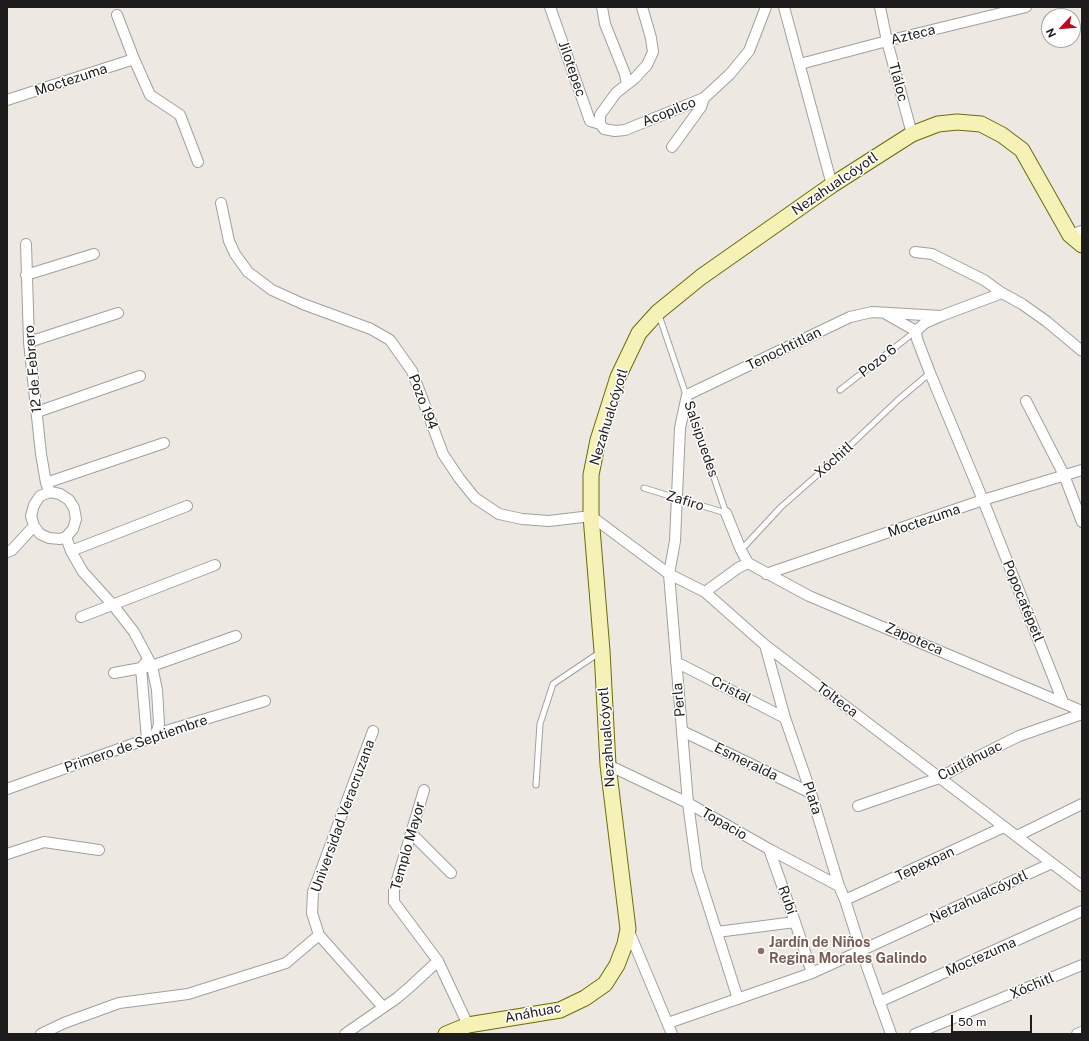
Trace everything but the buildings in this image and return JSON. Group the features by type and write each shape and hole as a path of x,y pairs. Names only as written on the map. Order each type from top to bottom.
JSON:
{"main road":[{"name":"Nezahualcóyotl","path":"628,929 608,765 602,651 591,516 591,475 598,440 618,378 639,333 658,312 701,277 832,185 912,134 938,124 957,122 981,124 1002,135 1022,150 1076,233 1082,245"},
{"name":"Anáhuac","path":"446,1034 468,1025 560,1010 585,998 605,984 617,966 625,944 628,929"}],"street":[{"name":"Jilotepec","path":"550,7 590,122 600,124"},
{"path":"602,7 605,24 625,74 627,84"},
{"path":"600,124 600,115 607,104 616,93 647,66 653,52 651,38 642,7"},
{"name":"Acopilco","path":"600,124 604,129 615,131 625,130 704,98 730,74 749,51 766,7"},
{"path":"784,7 832,185"},
{"name":"Tláloc","path":"880,7 887,41 912,134"},
{"name":"Azteca","path":"800,64 1026,7"},
{"path":"117,15 150,95 180,115 198,162"},
{"name":"Moctezuma","path":"7,100 134,59"},
{"path":"672,147 701,107 704,98"},
{"name":"Pozo 194","path":"221,203 229,241 235,254 248,272 272,290 303,304 371,328 390,340 412,371 443,454 474,498 499,514 522,519 550,521 591,516"},
{"name":"12 de Febrero","path":"26,244 29,342 41,454 48,487"},
{"path":"915,252 932,254 984,280 1002,294 1022,304 1046,321 1082,351"},
{"path":"26,275 94,254"},
{"path":"916,331 925,323 941,316 1002,294"},
{"name":"Tenochtitlan","path":"687,395 850,317 872,312 941,316"},
{"path":"29,342 118,313"},
{"path":"884,313 916,331"},
{"path":"916,331 917,339 930,373 983,500"},
{"path":"37,412 140,376"},
{"name":"Perla","path":"687,395 680,428 675,540 669,574 676,662 688,803 697,870 738,999"},
{"path":"1026,401 1064,475 1082,522"},
{"path":"48,487 69,500 74,508 76,519 73,529 66,537 60,539 50,538 40,534 34,526 31,516 34,505 48,487 164,443"},
{"name":"Moctezuma","path":"766,574 983,500 1082,470"},
{"name":"Popocatépetl","path":"983,500 1063,702"},
{"path":"71,551 187,506"},
{"name":"Salsipuedes","path":"726,513 748,563"},
{"name":"Tolteca","path":"591,516 669,574 705,592 765,645 1082,886"},
{"path":"7,552 12,550 34,526"},
{"path":"66,537 71,551 83,572 113,605 134,632 150,662 157,697 159,724 152,737"},
{"path":"705,592 738,568 748,563"},
{"name":"Zapoteca","path":"748,563 766,574 810,596 1082,711"},
{"path":"81,617 215,566"},
{"path":"114,673 141,668 150,662 236,636"},
{"name":"Plata","path":"765,645 785,718 839,886 891,1034"},
{"name":"Cristal","path":"676,662 785,718"},
{"path":"141,668 152,737"},
{"name":"Primero de Septiembre","path":"7,790 152,737 265,701"},
{"name":"Cuitláhuac","path":"858,806 939,778 1019,736 1082,714"},
{"name":"Universidad Veracruzana","path":"319,935 312,912 313,892 373,731"},
{"name":"Esmeralda","path":"682,731 810,793"},
{"name":"Topacio","path":"608,765 688,803 769,849 839,886"},
{"name":"Templo Mayor","path":"424,790 394,890 394,902 438,961 468,1025"},
{"path":"1017,836 1082,804"},
{"name":"Tepexpan","path":"845,900 1004,827"},
{"path":"411,834 451,873"},
{"path":"7,854 44,842 99,850"},
{"name":"Rubí","path":"769,849 812,973"},
{"name":"Netzahualcóyotl","path":"668,1023 812,973 1052,863"},
{"name":"Moctezuma","path":"879,1002 1082,911"},
{"path":"717,932 795,922"},
{"path":"628,929 672,1034"},
{"path":"41,1034 64,1023 119,1003 188,994 286,963 319,935 383,1007"},
{"path":"345,1034 397,998 438,961"},
{"name":"Xóchitl","path":"915,1034 1082,965"},
{"path":"1077,1034 1082,1032"}],"lane":[{"name":"Salsipuedes","path":"658,312 726,513"},
{"name":"Pozo 6","path":"840,390 916,331"},
{"name":"Xóchitl","path":"741,550 781,507 841,454 898,400 930,373"},
{"name":"Zafiro","path":"644,488 726,513"},
{"path":"536,785 540,724 553,684 602,651"}],"place":[{"name":"Jardín de Niños Regina Morales Galindo","path":"761,951"}]}
